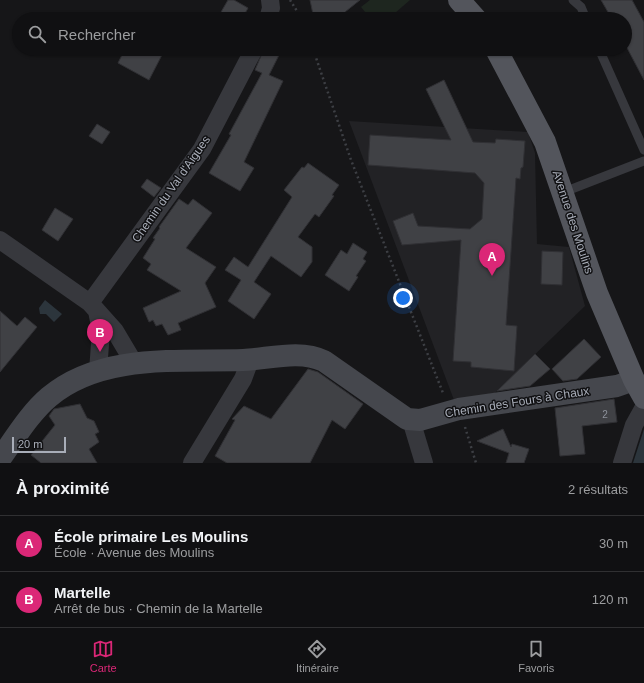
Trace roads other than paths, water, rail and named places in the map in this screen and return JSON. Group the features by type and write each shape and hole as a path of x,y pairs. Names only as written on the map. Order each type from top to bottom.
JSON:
{"main road":[{"path":"459,0 470,12"},
{"name":"Avenue des Moulins","path":"500,56 539,128 564,192 597,293 639,389"}],"street":[{"path":"270,0 270,12"},
{"name":"Chemin du Val d'Aigues","path":"93,306 202,149 250,56"},
{"path":"0,240 93,306 115,331 134,363"},
{"path":"93,306 101,331 98,371"},
{"path":"0,459 48,397 78,378 98,371 134,363 250,360 297,356 316,357 411,420 424,463"},
{"path":"192,463 243,379 250,360"},
{"name":"Chemin des Fours à Chaux","path":"411,420 425,419 458,409 617,386 639,389"},
{"path":"622,463 634,425 644,407"}],"lane":[{"path":"573,0 581,7 583,12"},
{"path":"603,56 644,150"},
{"path":"564,192 644,161"}],"place":[{"name":"École primaire Les Moulins","path":"492,276"},
{"name":"Martelle","path":"100,352"}]}
